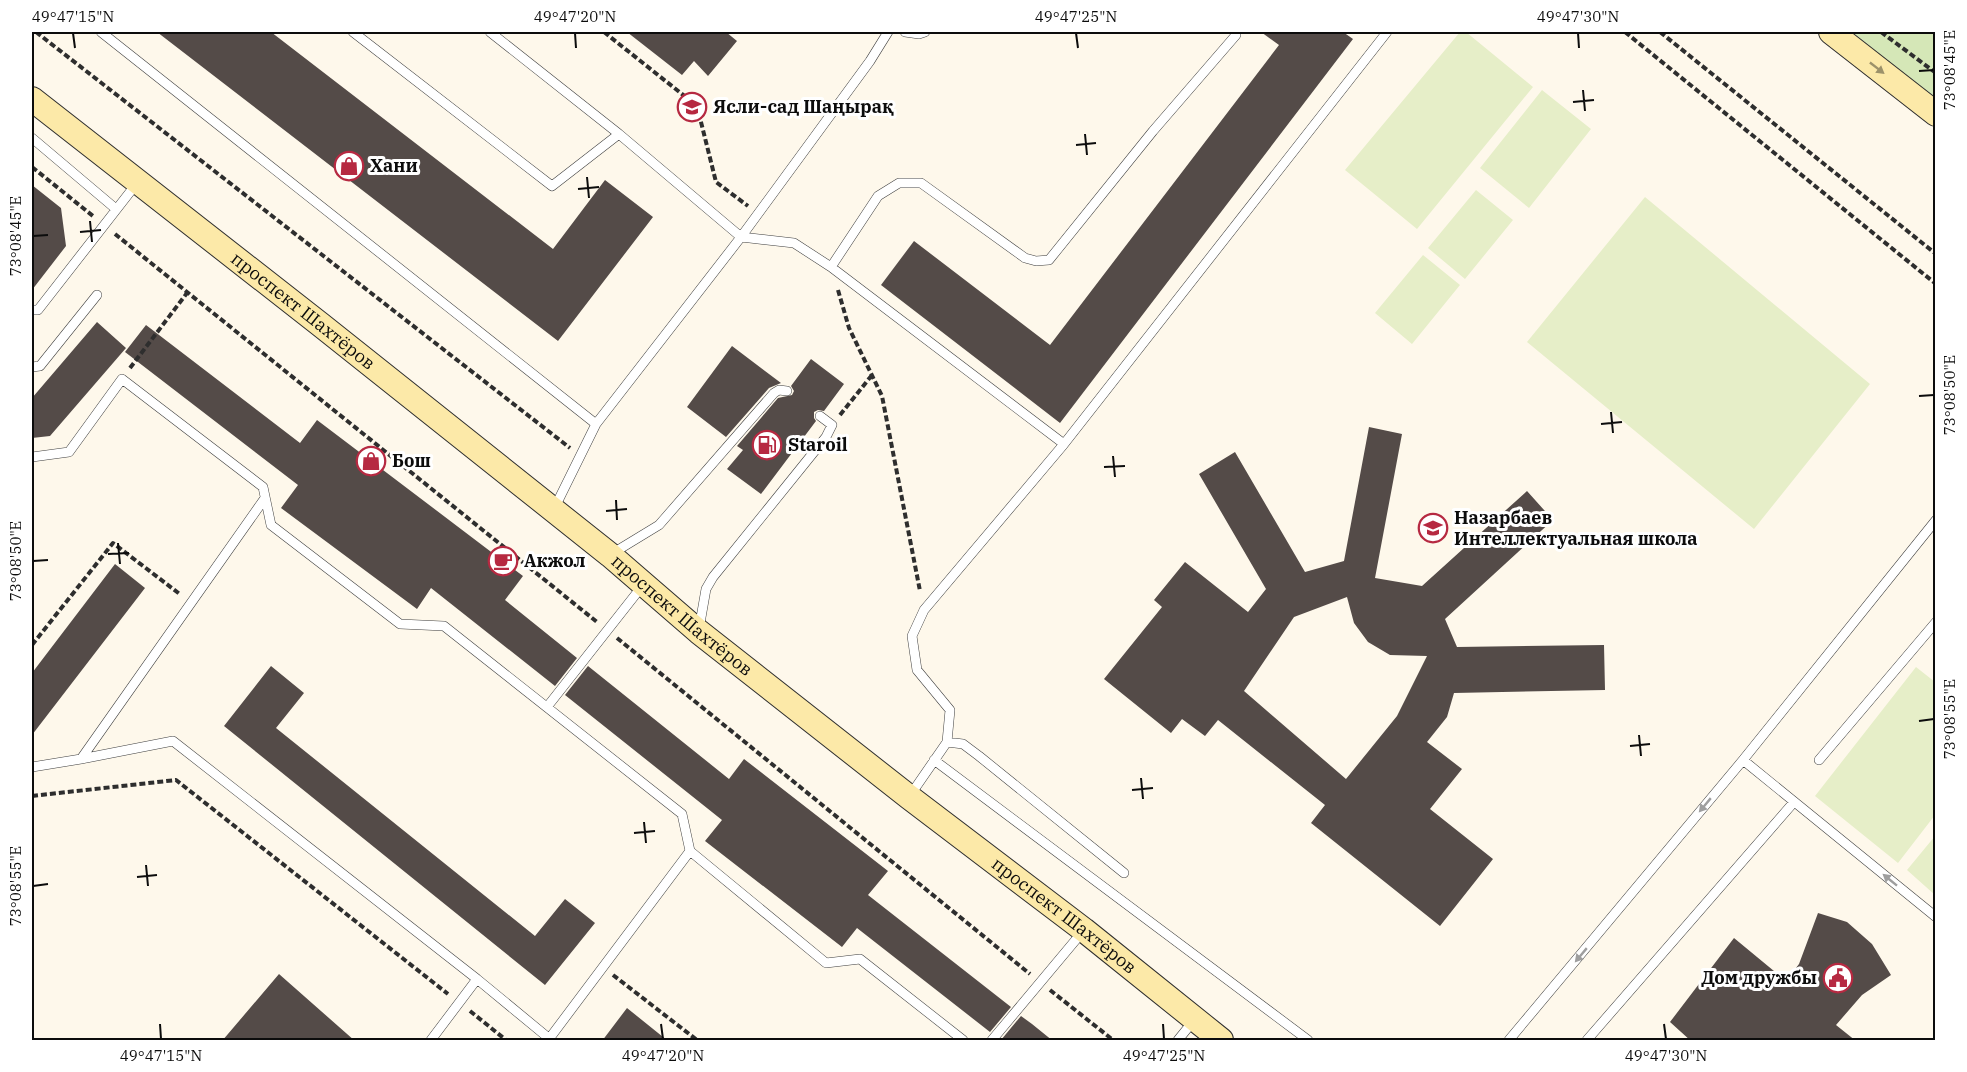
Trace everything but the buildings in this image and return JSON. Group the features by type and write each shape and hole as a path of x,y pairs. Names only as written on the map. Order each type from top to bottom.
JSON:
{"street":[{"path":"1831,32 1935,114"},
{"name":"проспект Шахтёров","path":"32,99 610,555 699,632 909,797 1084,930 1221,1041"}],"lane":[{"path":"100,32 596,424"},
{"path":"353,32 552,186 619,134"},
{"path":"490,32 619,134 741,237 794,243 831,267 1064,444"},
{"path":"553,511 596,424 741,237 870,61 888,32"},
{"path":"905,32 919,34 925,32"},
{"path":"909,797 947,742 950,710 917,670 912,636 924,610 1064,444 1387,32"},
{"path":"831,267 878,196 899,183 921,183 1024,258 1036,261 1049,260 1153,131 1236,35"},
{"path":"32,138 117,209"},
{"path":"32,310 38,310 137,183"},
{"path":"32,367 40,366 97,296"},
{"path":"32,457 69,452 122,379 262,487 271,525 400,624 444,626 682,814 690,851 826,963 860,959 963,1041"},
{"path":"610,555 659,525 774,393 779,390 787,392"},
{"path":"699,632 706,589 713,577 826,437 831,425 820,416"},
{"path":"81,759 265,498"},
{"path":"1511,1040 1743,760 1935,520"},
{"path":"547,707 643,585"},
{"path":"1819,760 1935,622"},
{"path":"32,767 173,741 477,979 550,1040 690,851"},
{"path":"947,742 963,744 1124,873"},
{"path":"934,760 1308,1041"},
{"path":"1743,760 1935,917"},
{"path":"1587,1041 1794,802"},
{"path":"992,1041 1084,930"},
{"path":"431,1041 477,979"},
{"path":"1178,1041 1195,1019"}],"path":[{"path":"36,32 580,456"},
{"path":"604,32 697,106 716,182 758,213"},
{"path":"1624,32 1935,284"},
{"path":"1660,32 1935,254"},
{"path":"1881,32 1935,73"},
{"path":"32,167 104,225"},
{"path":"831,267 849,328 882,396 924,610"},
{"path":"122,379 187,293"},
{"path":"831,425 872,375"},
{"path":"32,645 113,543 191,602"},
{"path":"32,796 176,780 506,1041"},
{"path":"603,967 698,1041"}],"green space":[{"path":"1460,32 1466,32 1533,87 1417,229 1345,170"},
{"path":"1852,32 1935,32 1935,99"},
{"path":"1542,90 1591,129 1529,208 1480,168"},
{"path":"1476,190 1513,220 1465,279 1428,248"},
{"path":"1645,197 1870,384 1754,529 1527,342"},
{"path":"1423,255 1460,285 1412,344 1375,313"},
{"path":"1916,667 1935,682 1935,815 1898,863 1815,796"},
{"path":"1935,836 1935,895 1907,870"}],"place":[{"name":"Ясли-сад Шаңырақ","path":"692,107"},
{"name":"Хани","path":"349,166"},
{"name":"Staroil","path":"767,445"},
{"name":"Бош","path":"371,461"},
{"name":"Назарбаев Интеллектуальная школа","path":"1433,528"},
{"name":"Акжол","path":"503,561"},
{"name":"Дом дружбы","path":"1838,978"}]}
